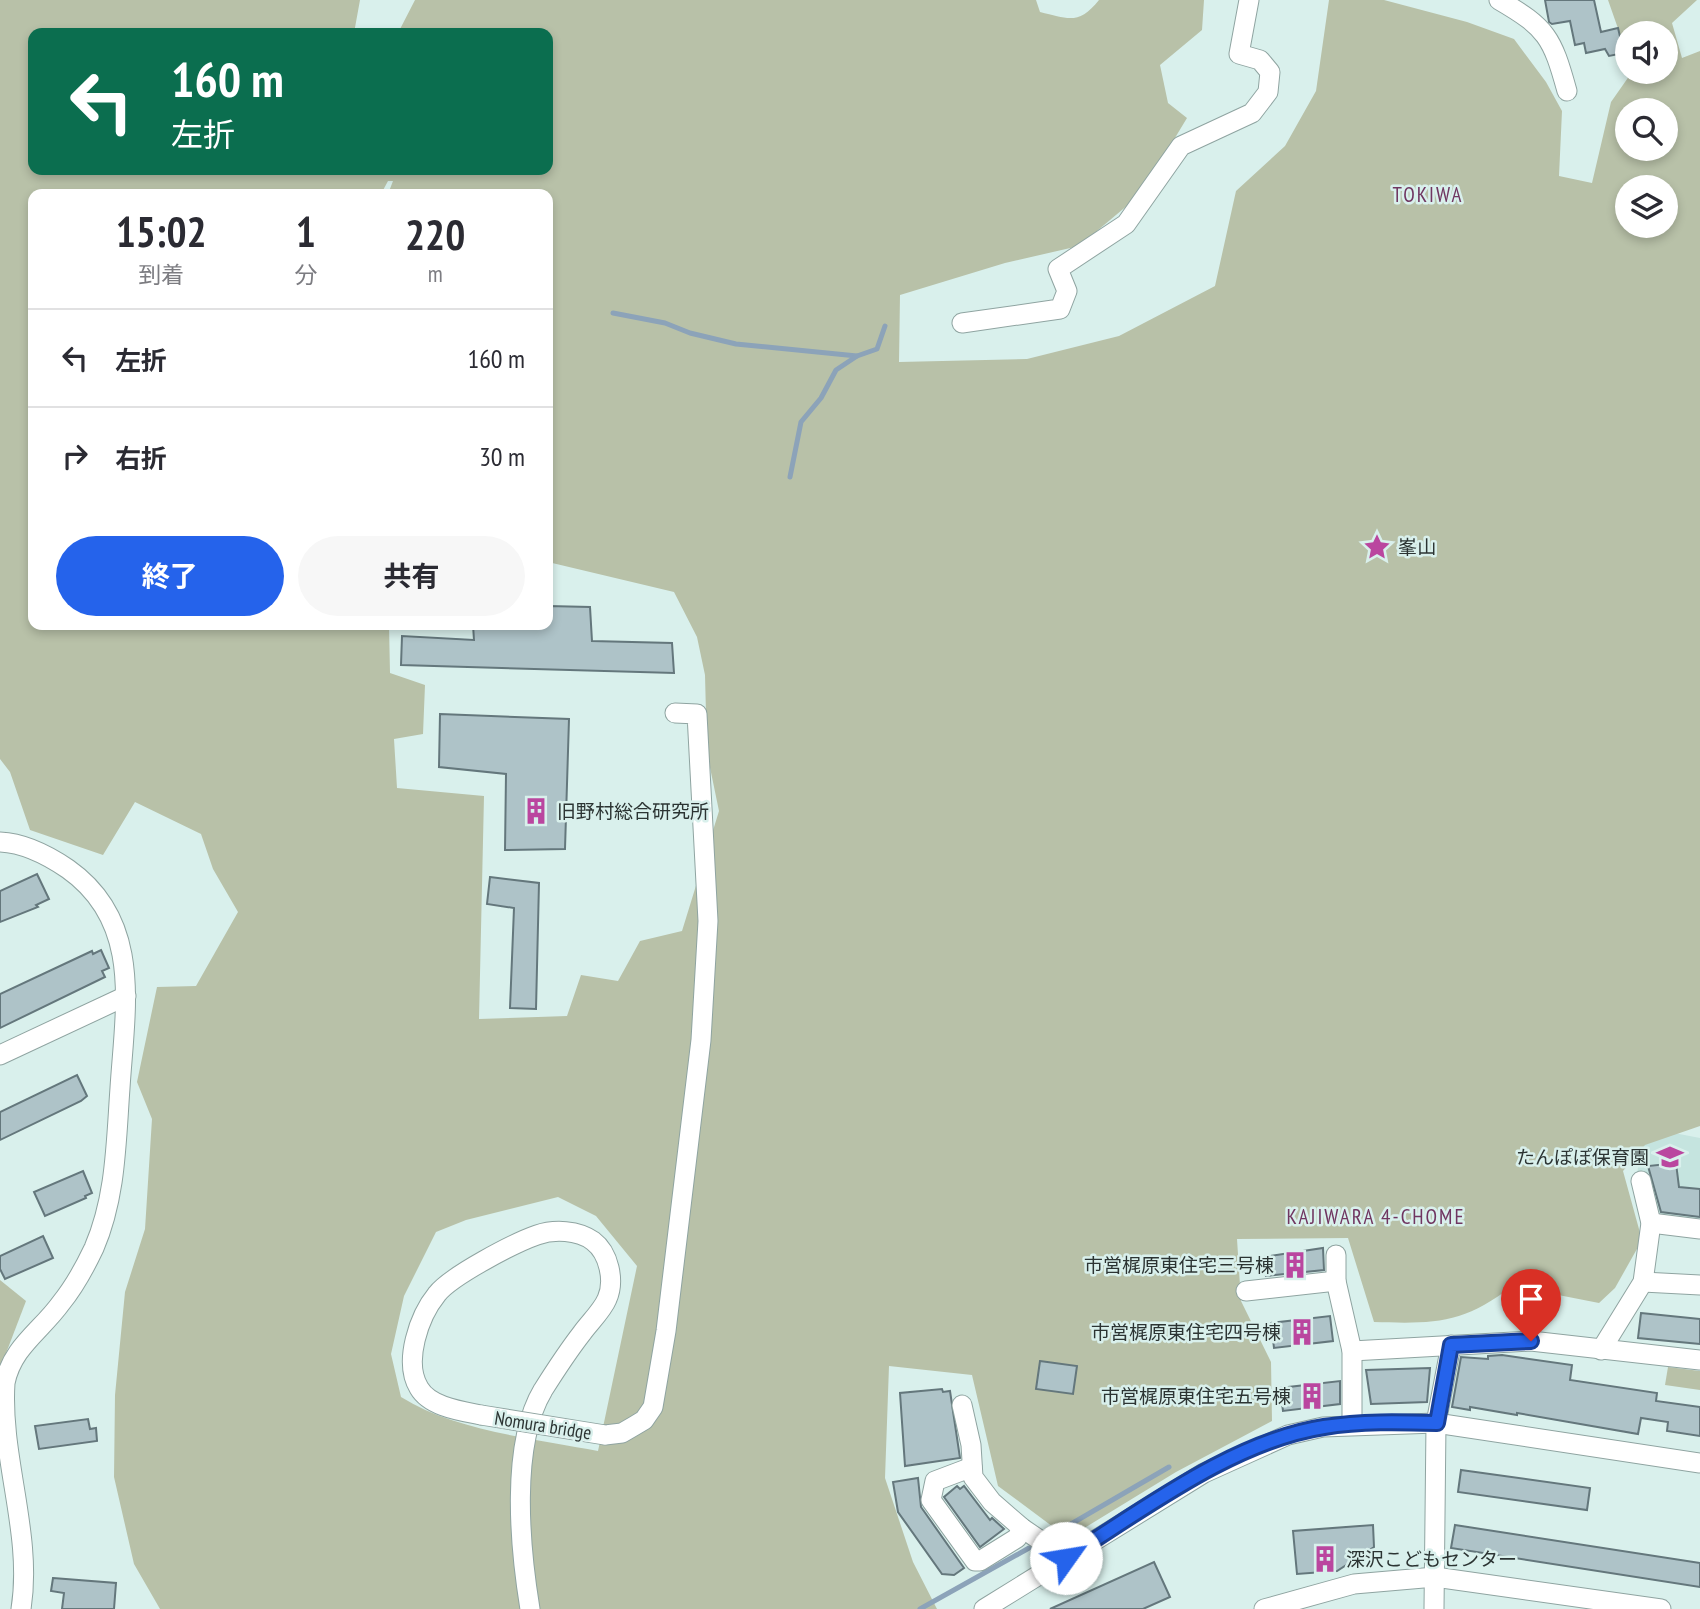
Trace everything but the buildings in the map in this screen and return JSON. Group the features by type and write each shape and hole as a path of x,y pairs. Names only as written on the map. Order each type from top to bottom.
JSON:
{"street":[{"path":"962,323 1060,309 1067,291 1058,270 1126,224 1181,146 1252,113 1268,92 1270,72 1260,60 1239,54 1249,0"},
{"path":"1499,0 1535,21 1544,31 1558,58 1567,91"},
{"name":"Nomura bridge","path":"530,1609 524,1570 525,1448 532,1412 542,1392 607,1299 612,1276 594,1242 576,1232 538,1235 457,1276 436,1294 419,1329 411,1363 419,1390 443,1406 481,1415 605,1435 622,1433 634,1426 644,1420 653,1407 666,1331 701,1040 708,921 697,714 675,713"},
{"path":"0,842 50,857 93,889 110,918 122,948 126,996 115,1169 108,1212 92,1251 61,1304 16,1352 4,1387 1,1419 21,1550 24,1590 21,1609"},
{"path":"0,1055 126,996"},
{"path":"1601,1350 1643,1282 1651,1223 1641,1181"},
{"path":"1651,1223 1700,1229"},
{"path":"1336,1255 1336,1281 1352,1352 1352,1424"},
{"path":"1246,1291 1336,1281"},
{"path":"1643,1282 1700,1285"},
{"path":"1352,1352 1531,1341 1700,1360"},
{"path":"1434,1609 1437,1423 1451,1345"},
{"path":"962,1405 972,1477 992,1502 1022,1528 1066,1558"},
{"path":"984,1609 1204,1473 1288,1435 1352,1424 1437,1423 1700,1463"},
{"path":"972,1467 935,1481 931,1500 975,1560 979,1561 1017,1538 1022,1528"},
{"path":"1264,1609 1354,1584 1435,1577 1661,1609"}],"shaded area":[{"name":"たんぽぽ保育園","path":"1643,1127 1700,1138 1700,1223 1643,1218 1637,1175"}],"green space":[{"path":"0,0 360,0 355,28 28,28 28,175 553,175 553,28 401,28 415,0 1036,0 1040,12 1073,18 1085,13 1099,0 1204,0 1202,30 1160,65 1168,103 1187,118 1141,194 1079,246 1005,263 900,295 899,362 1027,359 1119,336 1215,286 1236,191 1285,146 1316,91 1329,0 1384,0 1467,22 1514,39 1546,82 1562,111 1559,176 1592,183 1611,102 1624,84 1678,84 1678,44 1682,58 1700,51 1700,1126 1645,1145 1623,1171 1642,1240 1615,1288 1599,1303 1512,1286 1495,1299 1463,1315 1431,1322 1374,1322 1348,1238 1237,1239 1241,1301 1271,1362 1272,1421 1176,1472 1068,1538 998,1486 972,1375 889,1366 885,1478 913,1562 937,1609 160,1609 134,1564 114,1477 115,1395 125,1292 145,1229 152,1119 137,1082 157,987 196,986 238,912 213,869 201,834 135,802 103,855 30,830 10,772 0,759","holes":["558,1197 596,1216 637,1266 598,1451 471,1426 422,1409 401,1397 391,1354 404,1296 436,1232 466,1220"]},
{"path":"1608,0 1697,0 1674,21 1615,21"},
{"path":"0,1280 26,1301 0,1369"},
{"path":"1668,1367 1700,1371 1700,1390 1665,1385"}],"waterway":[{"path":"613,313 665,323 690,333 736,344 857,356"},
{"path":"790,477 801,422 821,398 836,370 857,356 877,349 885,326"},
{"path":"1052,1535 1169,1467"},
{"path":"920,1609 1029,1548"}],"place":[{"name":"峯山","path":"1377,547"},
{"name":"旧野村総合研究所","path":"536,811"},
{"name":"たんぽぽ保育園","path":"1670,1157"},
{"name":"市営梶原東住宅三号棟","path":"1295,1265"},
{"name":"市営梶原東住宅四号棟","path":"1302,1332"},
{"name":"市営梶原東住宅五号棟","path":"1312,1396"},
{"name":"深沢こどもセンター","path":"1325,1559"}],"district":[{"name":"TOKIWA","path":"1428,194"},
{"name":"KAJIWARA 4-CHOME","path":"1376,1216"}],"route":[{"path":"1066,1558 1204,1473 1288,1435 1352,1424 1437,1423 1451,1345 1531,1341"}]}
